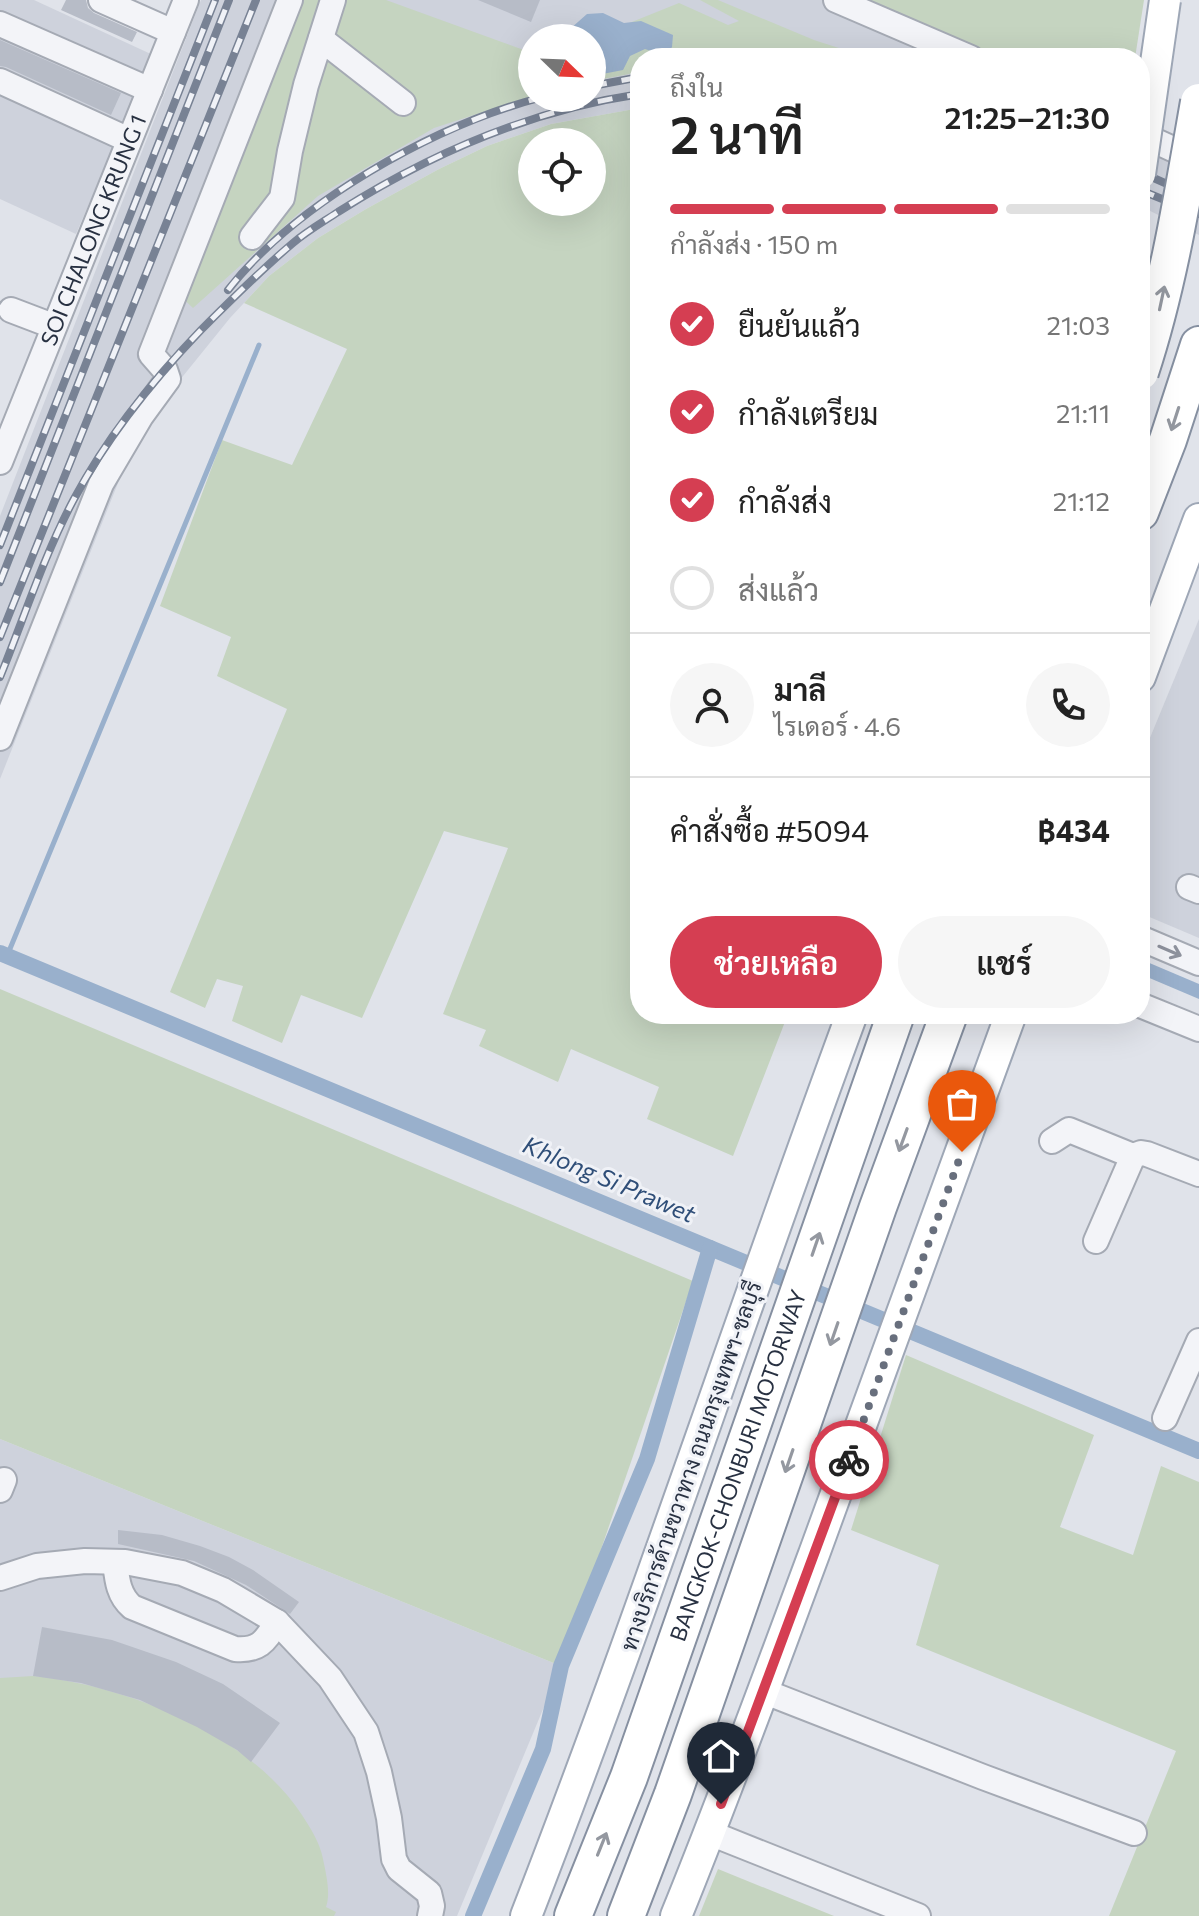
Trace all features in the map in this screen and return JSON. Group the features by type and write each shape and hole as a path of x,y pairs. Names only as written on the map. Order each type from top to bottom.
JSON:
{"highway":[{"path":"1150,341 1177,223 1199,102"},
{"path":"1150,486 1199,345"},
{"name":"BANGKOK-CHONBURI MOTORWAY","path":"573,1916 629,1777 893,1024"},
{"path":"626,1916 673,1794 878,1207 945,1024"}],"main road":[{"path":"1150,104 1165,0"},
{"path":"1150,650 1199,519"},
{"name":"ทางบริการด้านขวาทาง ถนนกรุงเทพฯ-ชลบุรี","path":"526,1916 620,1667 791,1177 848,1024"},
{"path":"676,1916 763,1691 1007,1024"}],"street":[{"path":"101,0 173,32"},
{"name":"SOI CHALONG KRUNG 1","path":"0,462 186,0"},
{"path":"0,738 101,484 141,416 168,379 165,370 151,354 290,0"},
{"path":"252,237 282,198 306,85 333,0"},
{"path":"836,0 948,48"},
{"path":"0,24 150,90"},
{"path":"321,39 403,103"},
{"path":"0,81 129,140"},
{"path":"1150,139 1199,161"},
{"path":"11,310 53,326"},
{"path":"1150,942 1199,963"},
{"path":"1150,1009 1199,1029"},
{"path":"1052,1141 1069,1130 1133,1156 1147,1154 1199,1174"},
{"path":"1096,1241 1133,1156"},
{"path":"1165,1418 1199,1341"},
{"path":"0,1578 37,1566 85,1561 125,1562 182,1573 223,1590 277,1622 330,1678 366,1732 379,1772 394,1859 399,1869 429,1893 432,1906 430,1916"},
{"path":"115,1562 119,1589 127,1604 235,1649 249,1650 259,1645 277,1622"},
{"path":"763,1691 1134,1833"},
{"path":"710,1833 918,1916"}],"shaded area":[{"path":"0,0 34,0 153,55 76,234 0,199"},
{"path":"201,0 824,0 937,48 630,48 630,110 539,128 518,128 518,135 439,169 366,209 318,238 269,276 175,386 132,448 0,779 0,516"},
{"path":"1150,141 1199,166 1199,235 1150,211"},
{"path":"1199,619 1199,938 1150,917 1150,738"},
{"path":"0,1439 561,1666 457,1916 0,1916"}],"green space":[{"path":"294,0 386,0 518,48 518,101 434,128 318,196 193,308 177,293"},
{"path":"700,0 718,0 839,48 630,48 630,74 606,78 606,32 679,3 728,25 739,21"},
{"path":"851,0 1144,0 1137,48 967,48"},
{"path":"630,110 630,1024 784,1024 733,1156 647,1119 659,1087 571,1049 558,1082 479,1046 486,1030 443,1014 508,848 444,831 362,1018 301,995 282,1043 232,1021 243,986 217,979 205,1008 170,992 287,709 217,676 231,637 160,606 222,440 292,465 347,349 244,303 269,276 318,238 439,169 518,135 518,216 606,216 606,128 539,128"},
{"path":"0,989 693,1281 561,1666 0,1439"},
{"path":"906,1355 1094,1435 1060,1527 1133,1555 1161,1466 1199,1482 1199,1916 1109,1916 1176,1751 916,1645 939,1565 851,1530"},
{"path":"33,1676 107,1690 145,1703 182,1718 251,1760 279,1786 315,1836 327,1877 326,1907 336,1912 334,1916 0,1916 0,1678"},
{"path":"718,1869 834,1916 699,1916"}],"water":[{"path":"603,13 624,23 641,21 673,35 672,47 630,48 630,56 623,70 606,73 606,24 576,24 587,14"},
{"path":"1150,963 1199,984 1199,999 1150,978"}],"building":[{"path":"66,0 86,0 88,8 94,13 137,32 132,42 61,10"},
{"path":"478,0 540,0 531,22"},
{"path":"0,40 121,93 111,115 0,66"},
{"path":"118,1530 162,1535 229,1557 299,1602 290,1614 246,1585 194,1561 118,1544"},
{"path":"42,1627 112,1640 176,1662 223,1684 280,1723 251,1762 237,1750 197,1727 140,1700 81,1683 33,1676"}],"waterway":[{"path":"7,956 259,345"},
{"name":"Khlong Si Prawet","path":"0,953 1199,1451"},
{"path":"473,1916 543,1749 561,1666 647,1459 710,1248"}],"railway":[{"path":"0,545 215,0"},
{"path":"0,582 229,0"},
{"path":"0,637 256,0"},
{"path":"606,83 630,79"},
{"path":"0,677 53,542 101,453 166,369 269,264 298,239 338,212 446,153 521,123 630,96"},
{"path":"228,290 290,227 328,198 412,148 518,105"},
{"path":"1150,176 1199,198"},
{"path":"1150,194 1199,214"}],"way so far":[{"path":"849,1460 962,1152"}],"route":[{"path":"721,1804 849,1460"}]}
